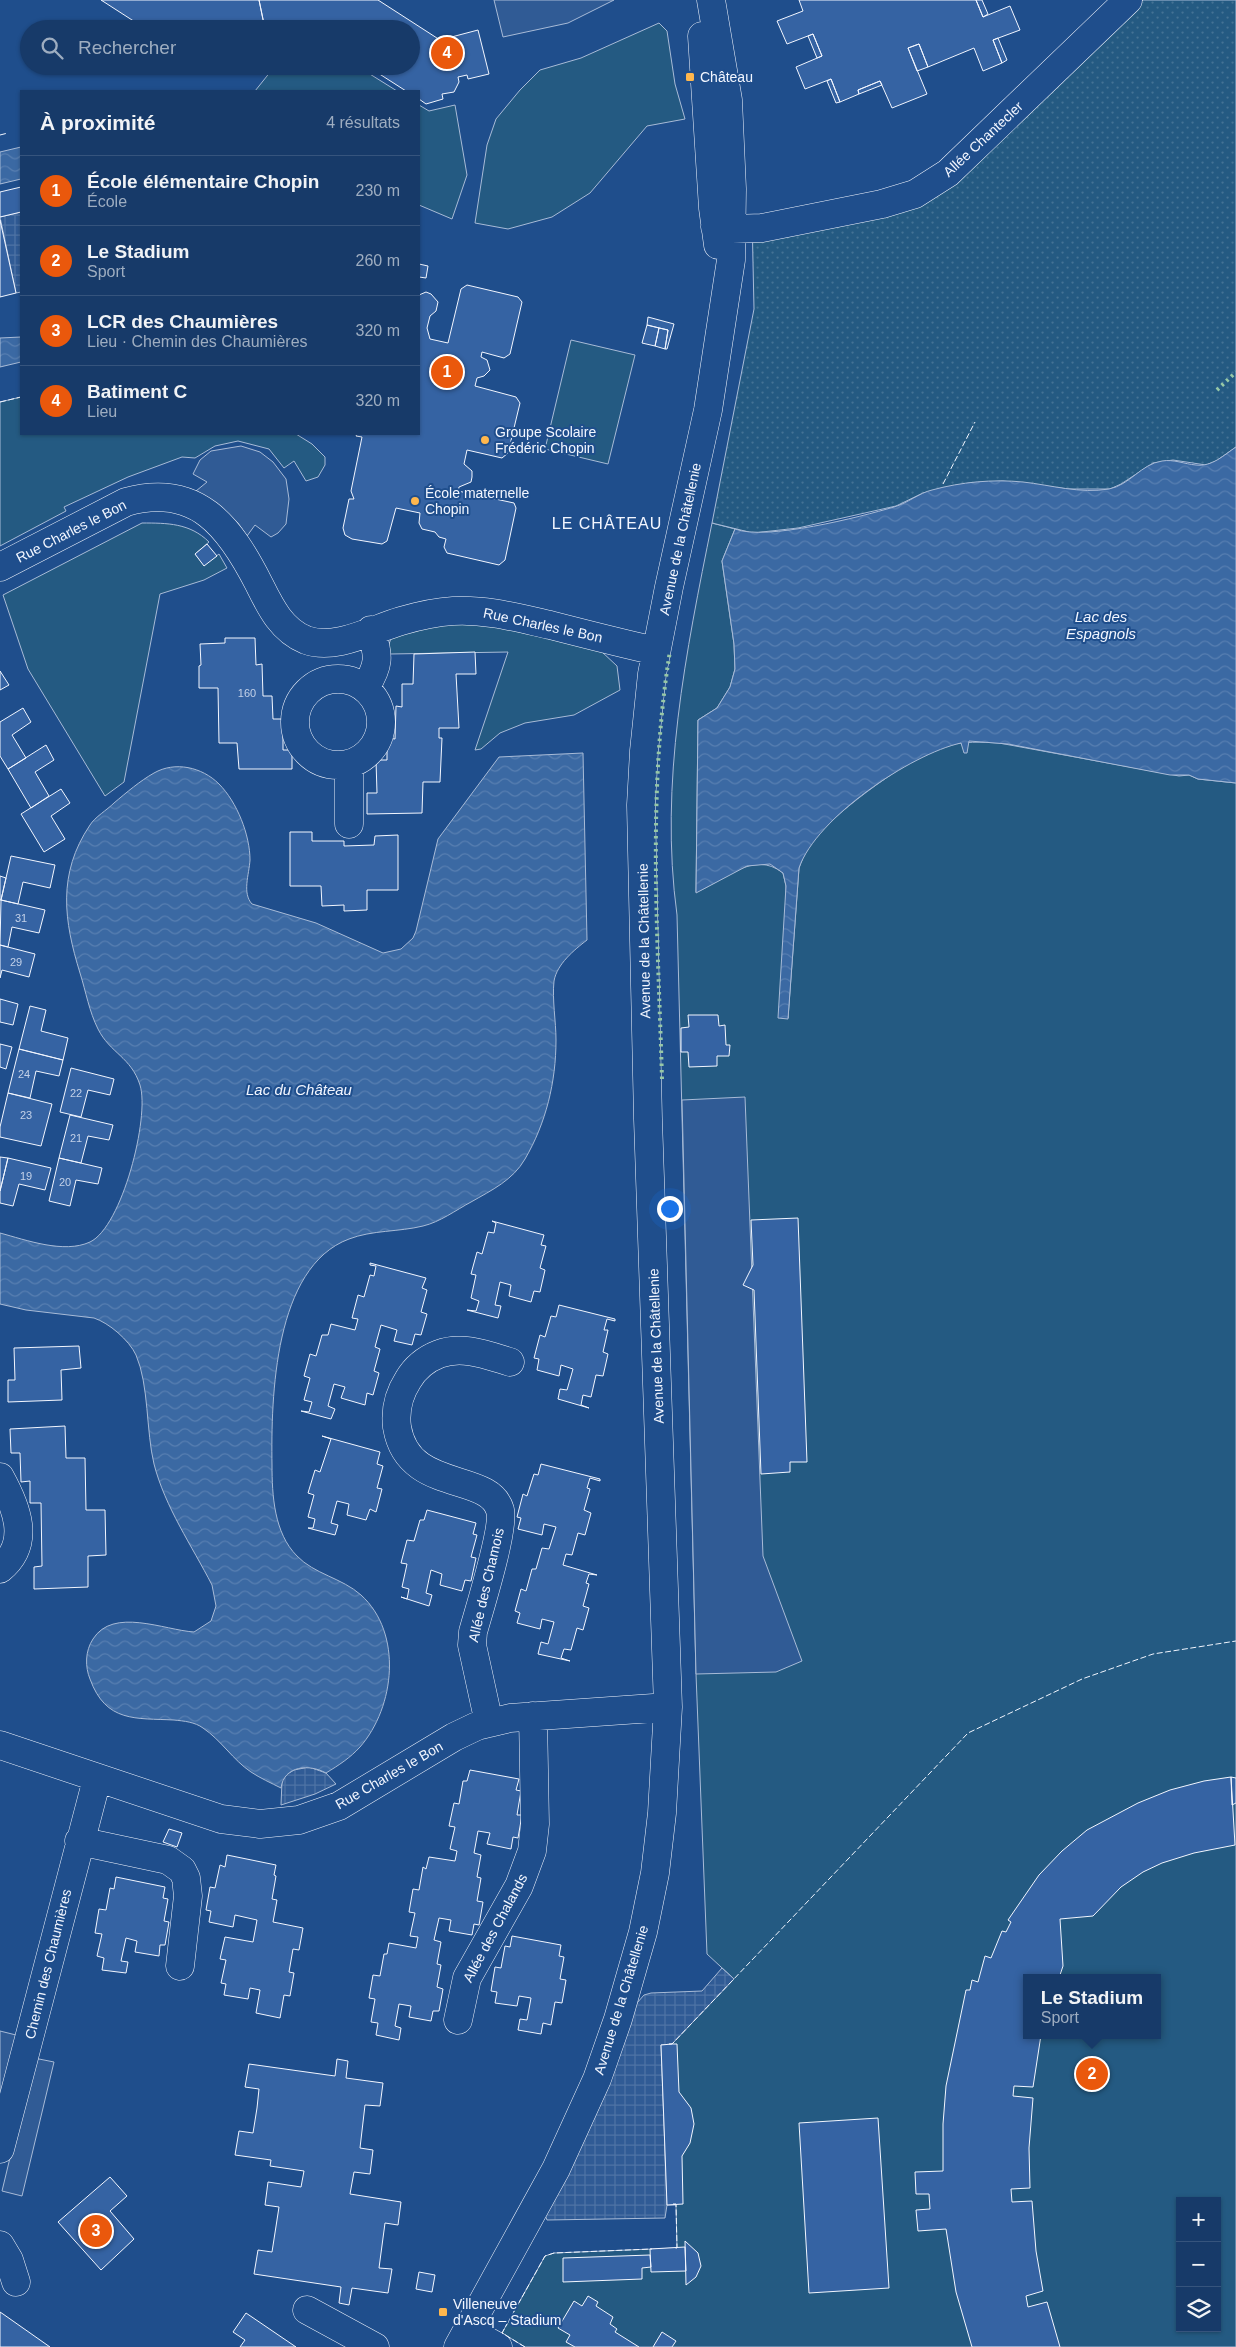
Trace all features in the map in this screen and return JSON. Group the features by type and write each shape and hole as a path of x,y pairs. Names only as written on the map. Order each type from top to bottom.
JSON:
{"street":[{"name":"Avenue de la Châtellenie","path":"699,0 724,228"},
{"name":"Avenue de la Châtellenie","path":"462,2338 565,2153 597,2079 618,2019 643,1932 655,1873 666,1773 668,1706 641,846 644,751 656,651 708,410 722,309 720,257 724,228 728,100 711,0"},
{"name":"Allée Chantecler","path":"724,228 778,225 882,204 915,194 933,184 974,149 1128,0"},
{"name":"Rue Charles le Bon","path":"0,567 126,502 145,497 174,498 205,510 226,530 246,558 271,608 291,632 318,643 332,642 431,614 477,611 508,615 656,651"},
{"path":"365,688 372,676 379,656 371,630"},
{"path":"340,679 353,681 365,688 374,698 380,710 380,731 372,749 362,758 349,764 322,763 311,756 301,746 296,734 295,714 304,695 314,686 326,680 340,679"},
{"path":"349,764 349,824"},
{"name":"Allée des Chamois","path":"489,1723 472,1645 473,1632 499,1530 499,1508 489,1495 433,1474 418,1465 401,1441 397,1416 399,1399 406,1382 418,1366 432,1356 448,1351 468,1350 510,1362"},
{"path":"0,1476 16,1510 19,1523 16,1548 0,1569"},
{"name":"Rue Charles le Bon","path":"0,1745 221,1819 260,1824 280,1823 299,1820 339,1806 454,1737 489,1723 510,1718 668,1706"},
{"name":"Allée des Chalands","path":"458,2020 467,1978 519,1886 532,1850 535,1824 533,1716"},
{"name":"Chemin des Chaumières","path":"0,2149 97,1778"},
{"path":"79,1841 168,1860 182,1870 186,1878 188,1896 180,1966"},
{"path":"0,2245 9,2260 16,2282"},
{"path":"307,2310 375,2347"},
{"path":"462,2338 498,2347"}],"shaded area":[{"path":"494,0 614,0 568,23 503,37"},
{"path":"1143,0 1236,0 1236,447 1216,461 1206,465 1173,460 1153,463 1110,489 1068,489 1003,481 969,483 923,493 896,506 798,528 753,533 712,523 754,309 752,216 823,209 946,185"},
{"path":"659,23 667,31 675,84 685,119 647,126 590,193 552,217 508,229 475,223 487,145 496,119 520,90 540,70 581,58"},
{"path":"268,75 371,75 395,90 256,90"},
{"path":"455,105 467,175 452,219 420,205 420,106 429,111"},
{"path":"20,212 20,292 16,293 0,217"},
{"path":"571,340 635,355 608,464 545,449"},
{"path":"20,397 20,435 298,435 312,444 325,457 325,465 318,477 306,481 294,461 284,468 269,449 238,441 215,446 195,458 182,457 128,477 64,507 66,511 0,546 0,402"},
{"path":"241,446 260,452 273,462 286,479 289,499 286,524 278,533 271,537 255,525 247,536 238,523 219,506 196,491 207,482 193,474 200,460 211,451"},
{"path":"142,523 178,525 194,531 209,542 195,554 204,565 219,554 227,568 204,580 160,594 124,782 105,796 28,669 3,595"},
{"path":"712,523 735,529 722,561 734,644 735,669 730,687 717,708 698,720 696,892 727,875 749,866 761,864 783,873 786,886 788,1018 799,868 806,852 815,838 840,813 876,785 914,760 953,744 972,742 999,743 1179,776 1189,775 1198,779 1236,783 1236,2347 525,2347 502,2333 545,2256 554,2253 677,2248 676,2205 667,2205 661,2045 734,1979 707,1954 696,1674 677,915 672,866 671,816 673,767 685,669"},
{"path":"482,623 601,651 617,666 620,690 574,715 525,723 500,733 481,749 475,750 508,652 390,654 389,644 392,636 432,625"},
{"path":"745,1097 763,1556 802,1661 776,1672 696,1674 682,1100"},
{"path":"309,1767 326,1773 336,1784 315,1794 281,1805 282,1781 286,1775 294,1770"},
{"path":"722,1968 734,1979 672,2044 661,2045 667,2205 665,2218 547,2220 545,2215 637,2003 644,1995 651,1993 702,1991"},
{"path":"0,2031 16,2035 0,2098"},
{"path":"34,2058 54,2062 22,2196 2,2191"}],"water":[{"path":"20,147 20,179 0,184 0,152"},
{"path":"20,337 20,362 0,367 0,338"},
{"name":"Lac des Espagnols","path":"1236,447 1236,783 1198,779 1189,775 1170,775 1008,744 969,741 967,753 964,753 961,743 940,749 917,760 892,774 845,809 824,829 809,849 799,868 788,1019 778,1018 786,886 783,873 770,864 747,866 696,893 698,720 717,708 730,687 735,669 734,644 722,561 735,529 749,532 768,532 813,526 894,507 932,490 977,482 1023,482 1087,490 1109,489 1116,487 1155,463 1171,461 1202,465 1218,460"},
{"name":"Lac du Château","path":"583,753 587,940 562,963 554,981 556,1056 552,1087 539,1131 525,1159 508,1179 442,1219 414,1228 358,1236 349,1239 324,1254 305,1277 291,1305 282,1337 273,1405 273,1489 279,1525 289,1547 297,1556 311,1567 353,1589 361,1595 374,1611 383,1629 388,1649 389,1670 387,1691 381,1712 372,1731 360,1747 326,1773 313,1768 299,1768 292,1771 283,1780 281,1788 251,1772 216,1738 200,1726 182,1721 135,1718 124,1715 114,1711 105,1704 97,1693 88,1674 87,1659 90,1644 102,1629 113,1624 126,1622 194,1632 211,1621 216,1606 212,1585 172,1511 159,1480 151,1451 143,1380 133,1349 124,1338 100,1320 26,1310 0,1304 0,1233 45,1245 69,1247 90,1242 102,1232 113,1216 123,1194 131,1170 141,1121 142,1100 140,1085 126,1061 108,1044 98,1029 74,954 67,916 68,880 72,861 79,843 92,822 139,783 162,769 179,767 196,770 205,773 219,784 226,791 237,809 248,840 250,860 247,895 252,904 316,923 383,953 401,949 413,938 438,839 499,757"}],"building":[{"path":"101,0 259,0 263,20 132,20"},
{"path":"259,0 378,0 409,20 263,20"},
{"path":"799,0 976,0 983,17 1010,6 1020,30 993,40 1002,63 983,71 974,48 928,67 919,44 908,48 927,94 892,108 880,81 858,90 859,94 840,102 831,79 805,89 796,67 822,56 813,34 787,44 777,21 803,11"},
{"path":"976,0 982,0 988,14 983,17"},
{"path":"420,27 440,40 478,30 489,74 468,79 467,75 458,77 459,82 454,92 442,94 443,99 426,104 420,100 420,90 404,90 381,75 420,75"},
{"path":"813,34 822,56 817,58 808,36"},
{"path":"998,38 1007,60 1002,63 993,40"},
{"path":"919,44 928,67 917,71 908,48"},
{"path":"831,79 840,102 836,103 827,81"},
{"path":"880,81 882,85 859,94 858,90"},
{"path":"20,187 20,212 0,217 0,192"},
{"path":"0,220 16,293 0,297"},
{"path":"420,264 428,266 426,278 420,277"},
{"path":"467,285 518,297 522,302 510,354 504,358 482,352 481,357 487,360 490,370 484,376 477,378 475,386 516,397 520,403 508,453 502,458 467,450 464,464 472,471 471,482 459,487 458,491 514,503 516,508 505,560 499,565 447,553 444,547 446,539 439,537 435,532 422,529 419,523 420,513 396,508 387,541 382,544 352,539 345,535 343,528 349,499 354,499 351,491 362,437 356,435 420,435 420,295 426,292 431,294 438,302 436,311 430,316 427,328 430,339 448,343 461,289"},
{"path":"648,317 674,324 667,349 665,349 668,330 647,325"},
{"path":"647,325 659,328 655,346 642,343"},
{"path":"659,328 668,330 665,349 655,346"},
{"path":"207,544 217,556 204,566 195,554"},
{"path":"225,638 255,638 256,665 262,664 263,696 272,696 273,719 283,719 283,750 292,750 292,769 239,769 237,743 219,743 218,688 199,688 200,644 225,643"},
{"path":"475,652 476,674 456,674 459,728 439,728 439,738 442,738 440,782 423,782 422,813 367,814 367,793 377,793 376,760 387,760 387,738 395,739 396,706 402,707 402,684 413,684 414,654"},
{"path":"0,671 9,685 0,690"},
{"path":"23,708 31,722 12,735 26,758 8,769 0,756 0,722"},
{"path":"46,745 54,760 35,772 49,796 31,808 8,769"},
{"path":"61,789 70,803 51,816 65,839 44,852 21,814"},
{"path":"290,832 312,832 312,841 344,841 344,846 374,845 375,836 398,835 398,890 367,890 367,910 344,911 344,905 322,906 321,886 290,886"},
{"path":"11,856 55,865 50,888 23,882 18,904 1,900"},
{"path":"0,876 6,878 1,900 0,900"},
{"path":"1,900 45,910 39,933 12,927 8,947 0,945"},
{"path":"0,945 35,954 29,977 2,970 0,978"},
{"path":"0,999 18,1004 13,1025 0,1022"},
{"path":"30,1006 46,1010 41,1031 68,1038 63,1060 19,1049"},
{"path":"688,1015 718,1015 719,1026 725,1025 726,1045 730,1045 729,1056 717,1056 717,1066 689,1067 688,1052 681,1052 681,1028 689,1027"},
{"path":"0,1044 12,1047 6,1069 0,1067"},
{"path":"19,1049 63,1060 59,1076 36,1071 30,1098 8,1093"},
{"path":"71,1068 114,1079 110,1095 88,1090 81,1117 60,1112"},
{"path":"8,1093 52,1104 41,1146 0,1137 0,1127"},
{"path":"70,1115 113,1125 109,1140 88,1136 81,1163 59,1158"},
{"path":"0,1157 8,1158 0,1191"},
{"path":"8,1158 51,1168 45,1190 19,1184 13,1206 0,1203 0,1191"},
{"path":"59,1158 102,1168 98,1184 76,1180 70,1206 49,1201"},
{"path":"798,1218 807,1462 790,1462 790,1472 761,1474 754,1290 743,1285 753,1265 751,1220"},
{"path":"492,1221 544,1235 541,1245 546,1246 540,1268 545,1270 540,1292 534,1291 531,1302 509,1296 511,1285 500,1282 495,1305 501,1306 498,1318 467,1310 476,1311 479,1301 471,1298 476,1275 471,1274 477,1252 482,1254 488,1232 494,1233 496,1223"},
{"path":"370,1263 426,1278 422,1288 427,1290 421,1312 427,1314 421,1335 415,1334 412,1345 394,1341 397,1330 381,1325 375,1347 380,1349 374,1371 379,1373 373,1395 367,1393 365,1405 341,1398 345,1387 334,1384 328,1406 335,1409 331,1419 301,1411 309,1412 312,1402 304,1400 310,1378 304,1376 310,1354 316,1356 322,1335 328,1335 331,1324 355,1330 358,1319 352,1318 358,1295 364,1297 370,1275 374,1276 376,1266 370,1265"},
{"path":"559,1305 615,1319 615,1321 607,1319 604,1330 608,1330 603,1352 608,1354 603,1376 596,1375 591,1397 583,1395 581,1405 589,1408 558,1399 560,1389 567,1390 573,1369 561,1365 559,1376 537,1370 539,1359 534,1358 540,1335 545,1337 551,1316 556,1317"},
{"path":"79,1346 81,1368 61,1370 62,1400 8,1402 8,1380 15,1380 14,1348"},
{"path":"65,1426 66,1458 85,1458 86,1510 105,1510 106,1555 88,1556 88,1587 34,1589 34,1567 42,1566 41,1503 30,1503 30,1481 21,1482 20,1453 11,1453 10,1429"},
{"path":"322,1436 380,1452 377,1464 383,1466 377,1488 382,1489 376,1512 370,1509 366,1520 347,1515 349,1504 337,1501 331,1523 338,1525 335,1535 308,1528 313,1528 315,1519 308,1517 314,1495 308,1493 315,1470 320,1472 331,1439"},
{"path":"541,1464 600,1479 600,1481 590,1478 587,1488 590,1489 584,1510 591,1513 585,1535 578,1533 572,1555 566,1554 563,1565 597,1575 589,1574 586,1583 589,1584 583,1606 589,1608 583,1630 577,1628 571,1650 564,1649 561,1658 570,1661 538,1654 541,1642 548,1644 554,1622 542,1619 540,1629 517,1623 520,1613 515,1611 521,1589 526,1591 532,1569 536,1569 542,1548 549,1549 556,1527 544,1524 542,1535 518,1529 521,1518 517,1517 523,1494 527,1496 534,1474 538,1475"},
{"path":"427,1510 476,1523 473,1534 477,1535 471,1557 476,1558 471,1581 465,1580 462,1591 440,1585 442,1574 431,1570 426,1593 432,1595 429,1606 407,1599 409,1589 402,1587 407,1564 401,1563 407,1540 414,1541 420,1520 424,1520"},
{"path":"470,1770 519,1779 516,1790 521,1791 517,1815 522,1815 518,1838 513,1837 511,1849 487,1844 490,1833 478,1831 474,1853 481,1855 477,1877 481,1878 477,1901 483,1902 479,1925 474,1924 472,1935 449,1931 451,1920 439,1918 434,1940 441,1942 437,1964 441,1965 437,1987 443,1989 439,2011 433,2011 431,2021 409,2017 411,2006 399,2004 395,2026 401,2028 399,2040 376,2035 378,2023 371,2022 375,1999 369,1998 373,1975 380,1976 384,1954 387,1954 389,1943 416,1948 418,1937 410,1936 415,1913 409,1912 413,1889 419,1890 423,1867 426,1869 429,1857 455,1861 457,1851 450,1849 455,1827 449,1826 454,1803 459,1804 463,1781 467,1781"},
{"path":"1231,1777 1236,1778 1236,1803 1232,1805"},
{"path":"1231,1777 1235,1845 1194,1853 1162,1863 1143,1872 1121,1887 1093,1916 1060,1919 1063,1966 1060,1974 1023,1974 1023,2039 1040,2039 1033,2087 1014,2086 1013,2096 1033,2098 1029,2148 1030,2188 1011,2189 1012,2202 1032,2201 1036,2251 1043,2291 1026,2296 1028,2307 1047,2302 1060,2347 972,2347 956,2292 946,2229 918,2231 916,2210 930,2209 929,2194 916,2194 915,2172 943,2171 943,2124 946,2086 966,1990 970,1990 972,1980 978,1982 985,1956 991,1958 1002,1931 1006,1932 1011,1922 1008,1920 1039,1875 1062,1851 1087,1830 1138,1803 1170,1790 1204,1781"},
{"path":"169,1829 182,1833 177,1847 163,1842"},
{"path":"227,1855 276,1865 272,1899 277,1900 273,1922 303,1928 299,1950 293,1949 289,1972 294,1973 290,1996 284,1995 280,2018 256,2013 260,1990 250,1988 248,1999 224,1995 226,1984 221,1983 226,1960 220,1959 225,1937 253,1942 257,1920 235,1915 233,1927 209,1922 211,1911 206,1910 210,1887 215,1888 220,1865 225,1867"},
{"path":"116,1877 165,1887 163,1898 168,1899 164,1921 169,1922 165,1945 160,1945 159,1956 135,1952 137,1941 126,1938 121,1961 128,1962 126,1973 102,1970 104,1958 97,1956 102,1934 95,1933 99,1909 106,1910 110,1888 114,1889"},
{"path":"512,1936 561,1945 559,1956 564,1957 560,1979 566,1980 562,2003 555,2002 551,2025 543,2023 541,2034 518,2030 520,2019 527,2020 531,1998 519,1996 517,2006 495,2003 497,1992 491,1991 495,1967 501,1968 505,1946 510,1947"},
{"path":"677,2044 679,2092 691,2108 694,2124 690,2143 682,2156 683,2204 667,2205 661,2045"},
{"path":"337,2059 348,2061 346,2078 383,2083 380,2106 365,2105 360,2148 373,2150 370,2174 354,2172 350,2194 401,2202 398,2225 385,2223 379,2268 392,2269 388,2293 352,2288 349,2305 339,2303 341,2287 254,2274 258,2250 272,2252 279,2207 265,2205 268,2182 301,2187 304,2171 270,2166 271,2160 235,2155 239,2131 253,2133 257,2108 259,2089 245,2087 249,2064 335,2076"},
{"path":"878,2118 889,2288 809,2293 799,2123"},
{"path":"110,2177 127,2196 110,2211 134,2239 101,2270 58,2222"},
{"path":"685,2241 698,2253 701,2266 696,2277 686,2285"},
{"path":"685,2247 686,2271 651,2272 650,2249"},
{"path":"650,2255 651,2267 642,2268 642,2279 563,2282 563,2258"},
{"path":"419,2272 435,2275 432,2292 416,2289"},
{"path":"588,2296 598,2302 596,2306 613,2317 610,2324 617,2329 615,2332 639,2347 575,2347 566,2342 570,2335 558,2328 574,2301 582,2306"},
{"path":"0,2312 3,2314 50,2347 0,2347"},
{"path":"246,2313 296,2347 240,2347 245,2340 233,2332"},
{"path":"662,2332 676,2341 672,2347 653,2347"}],"hedge":[{"path":"1217,390 1236,372"},
{"path":"662,1079 656,811 658,757 670,651"}],"fence":[{"path":"0,135 8,133"},
{"path":"0,402 20,397"},
{"path":"943,484 975,422"},
{"path":"669,2044 672,2044 968,1733 1082,1679 1153,1654 1236,1641"},
{"path":"673,2204 676,2204 677,2248 675,2248"},
{"path":"525,2347 502,2333 545,2256 554,2253 652,2249"}],"place":[{"name":"Batiment C","path":"447,53"},
{"name":"Château","path":"690,77"},
{"name":"École élémentaire Chopin","path":"447,372"},
{"name":"Groupe Scolaire Frédéric Chopin","path":"485,440"},
{"name":"École maternelle Chopin","path":"415,501"},
{"name":"Le Stadium","path":"1092,2074"},
{"name":"LCR des Chaumières","path":"96,2231"},
{"name":"Villeneuve d'Ascq – Stadium","path":"443,2312"}],"district":[{"name":"LE CHÂTEAU","path":"607,523"}]}
